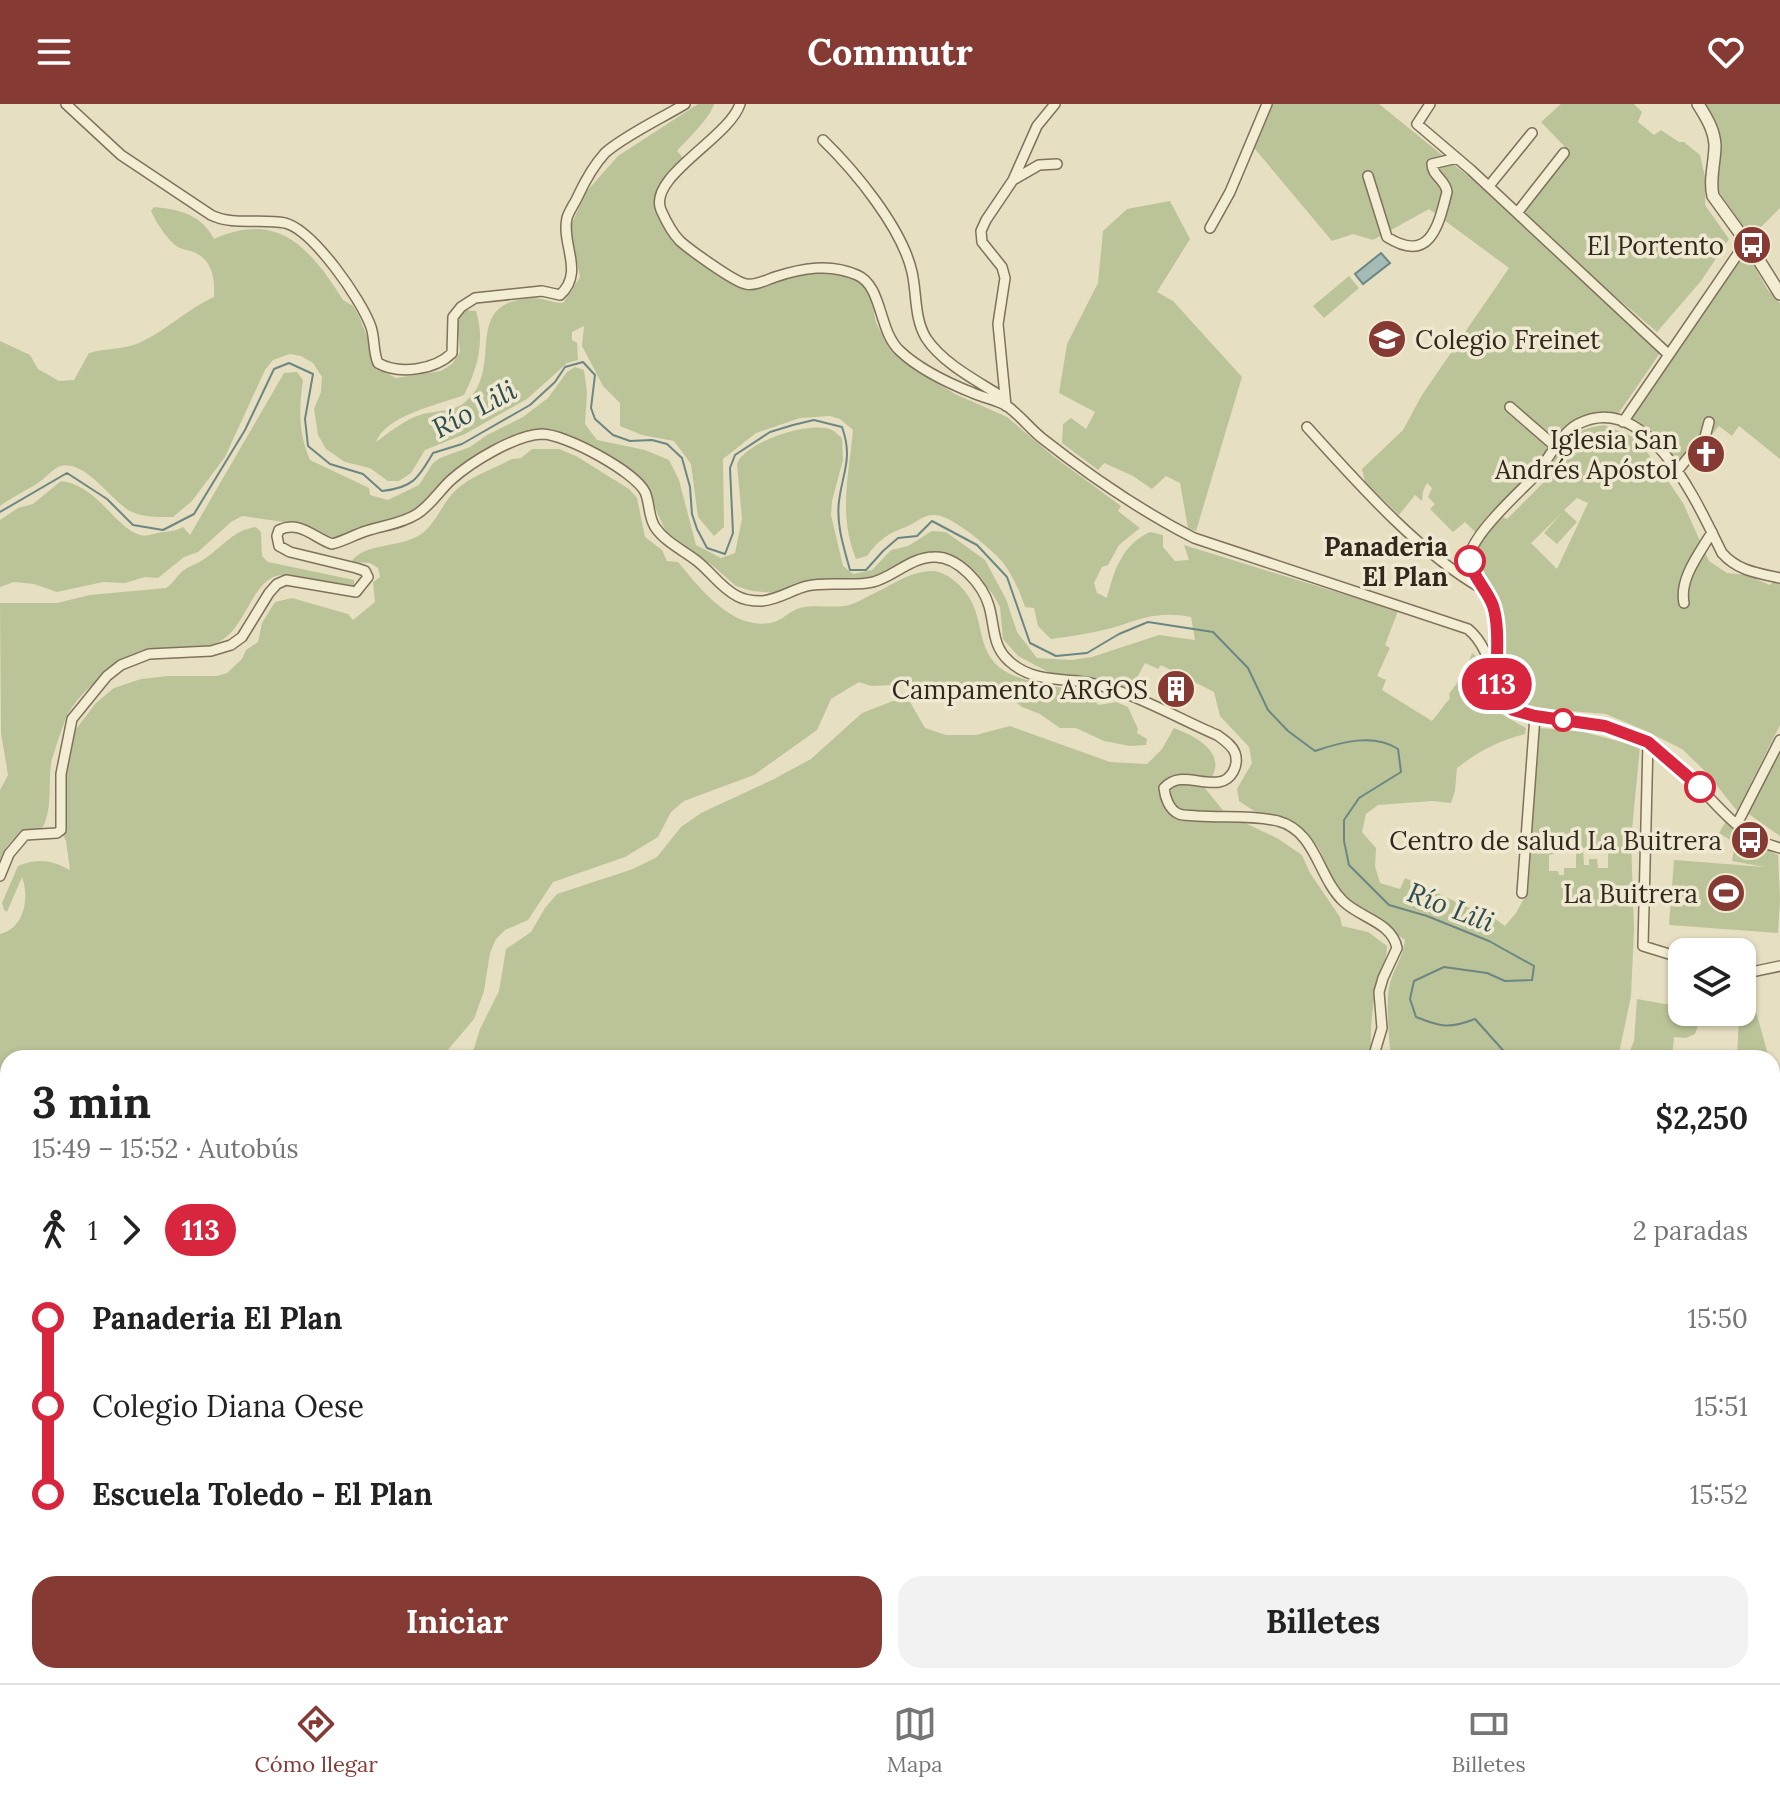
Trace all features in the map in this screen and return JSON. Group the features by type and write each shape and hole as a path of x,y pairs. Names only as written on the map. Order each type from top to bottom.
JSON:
{"street":[{"path":"66,104 121,155 211,215 224,219 283,223 307,236 347,281 370,326 378,363 400,369 421,368 452,353 453,317 475,298 542,291 560,295 566,290 573,265 567,218 587,179 604,155 623,139 685,104"},
{"path":"740,104 731,121 663,185 659,196 660,208 679,239 746,284 815,267 844,270 861,276 875,295 889,339 901,353 949,383 1005,402"},
{"path":"1005,402 998,324 1005,278 1002,267 982,242 981,231 1013,180 1037,126 1055,104"},
{"path":"1210,228 1230,192 1267,104"},
{"path":"1430,104 1417,124 1489,186 1668,354"},
{"path":"1698,104 1714,135 1713,196 1780,294"},
{"path":"1489,186 1532,133"},
{"path":"823,140 851,168 886,217 907,257 918,318 927,339 949,361 1005,402 1041,438 1154,518 1194,538 1468,629 1479,637 1497,681"},
{"path":"1517,213 1564,153"},
{"path":"1368,176 1387,237 1395,242 1424,243 1433,236 1447,192 1446,184 1432,170 1432,164 1457,158"},
{"path":"1013,180 1039,165 1057,164"},
{"path":"1623,422 1746,242"},
{"path":"1510,407 1556,447"},
{"path":"1780,578 1733,565 1722,553 1678,470 1652,440 1623,422 1606,419 1576,425 1537,474 1494,518 1471,550 1472,572 1494,611 1498,691 1508,706 1535,716 1605,726 1648,742 1682,769 1737,824 1755,838 1780,848"},
{"path":"1678,470 1705,437 1709,422"},
{"path":"1307,427 1352,476 1443,564 1484,590"},
{"path":"0,876 9,854 25,835 57,833 61,830 61,774 72,719 107,676 121,665 149,654 211,651 231,645 242,637 269,593 286,580 346,592 356,592 364,584 368,577 365,571 290,552 279,546 279,530 293,526 332,544 399,523 432,503 449,482 482,458 522,439 544,434 579,446 625,473 646,494 650,517 664,538 699,562 736,595 760,601 774,599 806,586 841,582 872,583 918,560 934,556 950,560 978,586 989,605 999,651 1012,664 1049,679 1080,681 1118,690 1217,735 1236,754 1236,768 1229,778 1219,782 1176,780 1164,788 1171,808 1179,814 1255,817 1280,822 1298,831 1340,899 1390,931 1397,948 1379,992 1382,1028 1375,1050"},
{"path":"1684,603 1684,581 1712,532"},
{"path":"1522,893 1535,716"},
{"path":"1737,824 1780,740"},
{"path":"1648,742 1643,946 1668,954"},
{"path":"1756,971 1780,966"}],"green space":[{"path":"698,104 714,104 704,122 677,151 687,162 664,180 658,194 660,211 679,244 696,259 739,286 773,282 804,272 855,277 871,296 876,323 889,347 902,360 955,394 1007,417 1053,456 1121,506 1118,511 1140,528 1119,545 1108,565 1102,567 1094,583 1097,593 1107,598 1116,568 1126,551 1150,532 1163,535 1163,547 1175,561 1189,560 1184,545 1398,611 1385,645 1390,648 1377,676 1386,680 1382,690 1432,721 1450,698 1449,694 1465,672 1472,653 1484,670 1484,691 1496,711 1526,728 1525,734 1489,747 1457,768 1451,803 1432,801 1378,805 1366,814 1362,832 1376,848 1375,866 1380,883 1400,889 1405,878 1467,907 1486,912 1505,926 1528,891 1538,728 1580,731 1640,747 1631,840 1634,929 1631,996 1620,1050 1390,1050 1388,995 1405,940 1342,897 1318,847 1299,829 1254,811 1239,801 1237,789 1252,763 1249,747 1220,716 1214,692 1161,665 1158,669 1145,663 1130,690 1052,674 1018,656 1003,639 1000,607 992,593 966,566 951,558 917,561 874,579 816,580 776,593 736,586 667,534 645,486 610,459 540,436 488,453 404,520 326,539 291,523 242,516 198,552 184,557 158,578 145,577 125,583 103,582 57,592 34,584 14,582 0,587 0,520 18,508 33,504 61,481 86,491 122,524 140,535 183,527 190,535 284,373 297,372 303,380 300,420 310,460 369,488 370,495 388,500 419,485 433,463 440,458 470,447 523,417 548,398 567,372 575,367 584,370 587,393 585,424 597,440 645,450 669,460 679,480 696,545 721,558 735,553 742,519 737,464 742,456 779,435 822,428 832,430 842,438 843,460 831,515 843,566 853,574 872,570 891,550 908,546 932,531 946,532 985,560 1006,599 1017,632 1037,658 1071,660 1092,657 1159,635 1195,640 1191,617 1173,615 1148,617 1105,630 1051,639 1038,626 1034,608 1025,607 1015,582 999,558 968,532 941,516 926,516 894,532 880,541 867,556 856,559 846,511 853,430 840,419 830,416 800,418 756,433 723,459 724,527 714,536 698,517 691,464 674,441 642,435 620,426 620,403 603,386 582,346 584,326 572,332 572,340 577,343 578,360 567,363 527,399 465,434 425,450 411,473 399,481 388,481 370,468 345,462 326,449 318,435 314,409 321,392 322,377 313,363 290,354 273,360 265,370 225,457 192,501 173,517 146,516 130,511 87,473 67,465 58,467 0,506 0,341 30,355 38,369 59,381 74,380 89,353 139,343 214,297 213,278 206,261 170,240 151,211 154,207 189,215 203,224 214,239 237,231 257,229 290,239 305,250 343,300 353,306 380,370 396,378 441,371 452,364 460,352 457,321 464,310 476,311 480,333 479,354 464,395 401,418 390,425 376,442 416,416 464,403 476,389 483,373 489,324 496,311 510,302 533,298 563,303 580,277 571,232 586,192 618,156","holes":["1583,848 1608,848 1608,868 1598,868 1597,859 1589,859 1589,865 1584,865","1576,853 1576,868 1564,868 1564,875 1549,871 1549,855"]},
{"path":"1270,104 1379,104 1478,184 1660,353 1616,417 1595,416 1573,422 1554,441 1523,485 1489,514 1476,533 1465,522 1453,532 1430,509 1435,504 1428,497 1432,488 1427,483 1422,501 1415,495 1399,515 1365,482 1362,469 1403,430 1422,395 1509,268 1429,209 1373,240 1353,234 1332,241 1250,143"},
{"path":"1561,104 1634,104 1642,112 1638,122 1654,135 1661,130 1700,155 1706,181 1705,205 1729,239 1701,281 1657,332 1516,212 1565,147 1541,122"},
{"path":"1702,104 1780,104 1780,208 1751,237 1717,189 1715,169 1721,147 1716,129"},
{"path":"1170,201 1190,239 1157,292 1173,301 1242,377 1196,531 1188,528 1180,483 1166,476 1152,489 1104,463 1098,470 1062,443 1063,424 1071,418 1086,429 1095,412 1059,393 1067,344 1098,283 1103,231 1127,209"},
{"path":"1748,255 1767,289 1780,303 1780,459 1739,426 1732,436 1719,426 1681,473 1628,421 1740,260"},
{"path":"1349,276 1359,288 1324,318 1313,306"},
{"path":"1604,425 1636,438 1683,503 1709,561 1727,573 1746,575 1770,585 1780,579 1780,725 1737,811 1707,773 1682,749 1606,714 1533,708 1517,700 1504,684 1487,585 1478,572 1475,548 1498,515 1507,519 1552,474 1550,465 1565,441 1577,432","holes":["1577,498 1588,503 1557,569 1531,543 1562,513 1544,533 1557,544 1577,522 1564,510"]},
{"path":"532,449 559,449 629,489 637,498 645,537 662,550 667,561 678,562 717,604 742,620 770,623 802,608 848,605 910,575 926,571 943,574 956,582 972,602 988,653 1004,671 1088,697 1099,705 1116,702 1128,707 1137,733 1147,739 1146,745 1130,746 1104,741 1076,728 1060,728 1040,714 1022,707 1001,690 918,684 871,686 859,682 831,699 817,730 754,775 684,801 671,812 658,837 625,857 553,882 528,920 505,930 496,939 474,1019 448,1050 0,1050 0,934 15,926 23,912 25,894 22,877 7,912 2,903 18,866 44,861 70,870 62,833 65,762 73,733 96,703 114,688 141,679 227,673 242,659 246,650 258,642 262,623 275,602 292,598 348,614 353,620 375,602 373,582 380,577 378,568 370,563 351,562 357,556 418,536 429,527 452,494 463,484 512,459 521,458"},
{"path":"256,527 261,532 262,556 268,562 354,580 354,586 292,575 276,576 261,587 237,625 222,640 199,648 144,653 104,675 81,696 66,718 52,759 48,814 41,830 15,838 0,860 0,790 8,775 1,733 0,603 57,603 90,595 166,588 184,570 235,535"},
{"path":"893,701 910,702 925,728 946,735 976,735 1010,726 1110,762 1147,764 1162,749 1174,728 1194,737 1210,750 1214,758 1212,777 1204,787 1226,814 1277,838 1302,855 1310,873 1340,917 1342,926 1368,932 1387,946 1372,1012 1372,1050 473,1050 499,991 506,949 531,932 557,894 633,869 657,857 681,827 701,813 811,759 862,713"},
{"path":"1780,747 1780,836 1746,812"},
{"name":"La Buitrera","path":"1726,821 1742,839 1778,855 1778,933 1669,925 1674,860 1765,867 1732,861 1735,843 1719,833"},
{"path":"1637,999 1668,1005 1668,1026 1698,1026 1695,1034 1686,1038 1674,1037 1673,1050 1630,1050 1634,1041"},
{"path":"1756,1012 1767,1050 1737,1050 1739,1026 1756,1026"}],"water":[{"path":"1381,253 1390,263 1363,284 1355,274"}],"waterway":[{"name":"Río Lili","path":"0,512 67,473 107,499 133,525 163,530 194,514 245,430 274,369 289,363 313,374 305,419 308,446 330,464 363,474 382,491 407,485 418,476 433,453 462,444 530,405 555,382 565,367 583,362 595,375 591,408 595,419 613,435 630,441 652,440 667,444 682,458 697,529 707,548 725,554 733,533 730,468 735,455 770,432 793,425 814,420 842,427 847,456 839,519 850,570 866,570 898,538 917,536 932,521 977,545 1007,577 1030,643 1056,656 1087,653 1119,634 1148,622 1213,632 1248,668 1268,710 1288,731 1315,751 1346,742 1368,740 1398,749 1401,772 1359,798 1344,820 1349,865 1389,905 1427,916 1489,941 1534,966 1532,980 1505,981 1487,973 1444,967 1414,981 1410,999 1416,1017 1445,1026 1475,1019 1503,1050"}],"bus line":[{"name":"113","path":"1470,561 1472,572 1490,597 1494,611 1498,691 1508,706 1535,716 1605,726 1648,742 1700,787"}],"place":[{"name":"El Portento","path":"1752,245"},
{"name":"Colegio Freinet","path":"1387,339"},
{"name":"Iglesia San Andrés Apóstol","path":"1706,454"},
{"name":"Panaderia El Plan","path":"1470,561"},
{"name":"Campamento ARGOS","path":"1176,689"},
{"name":"Centro de salud La Buitrera","path":"1750,840"},
{"name":"La Buitrera","path":"1726,893"}]}
